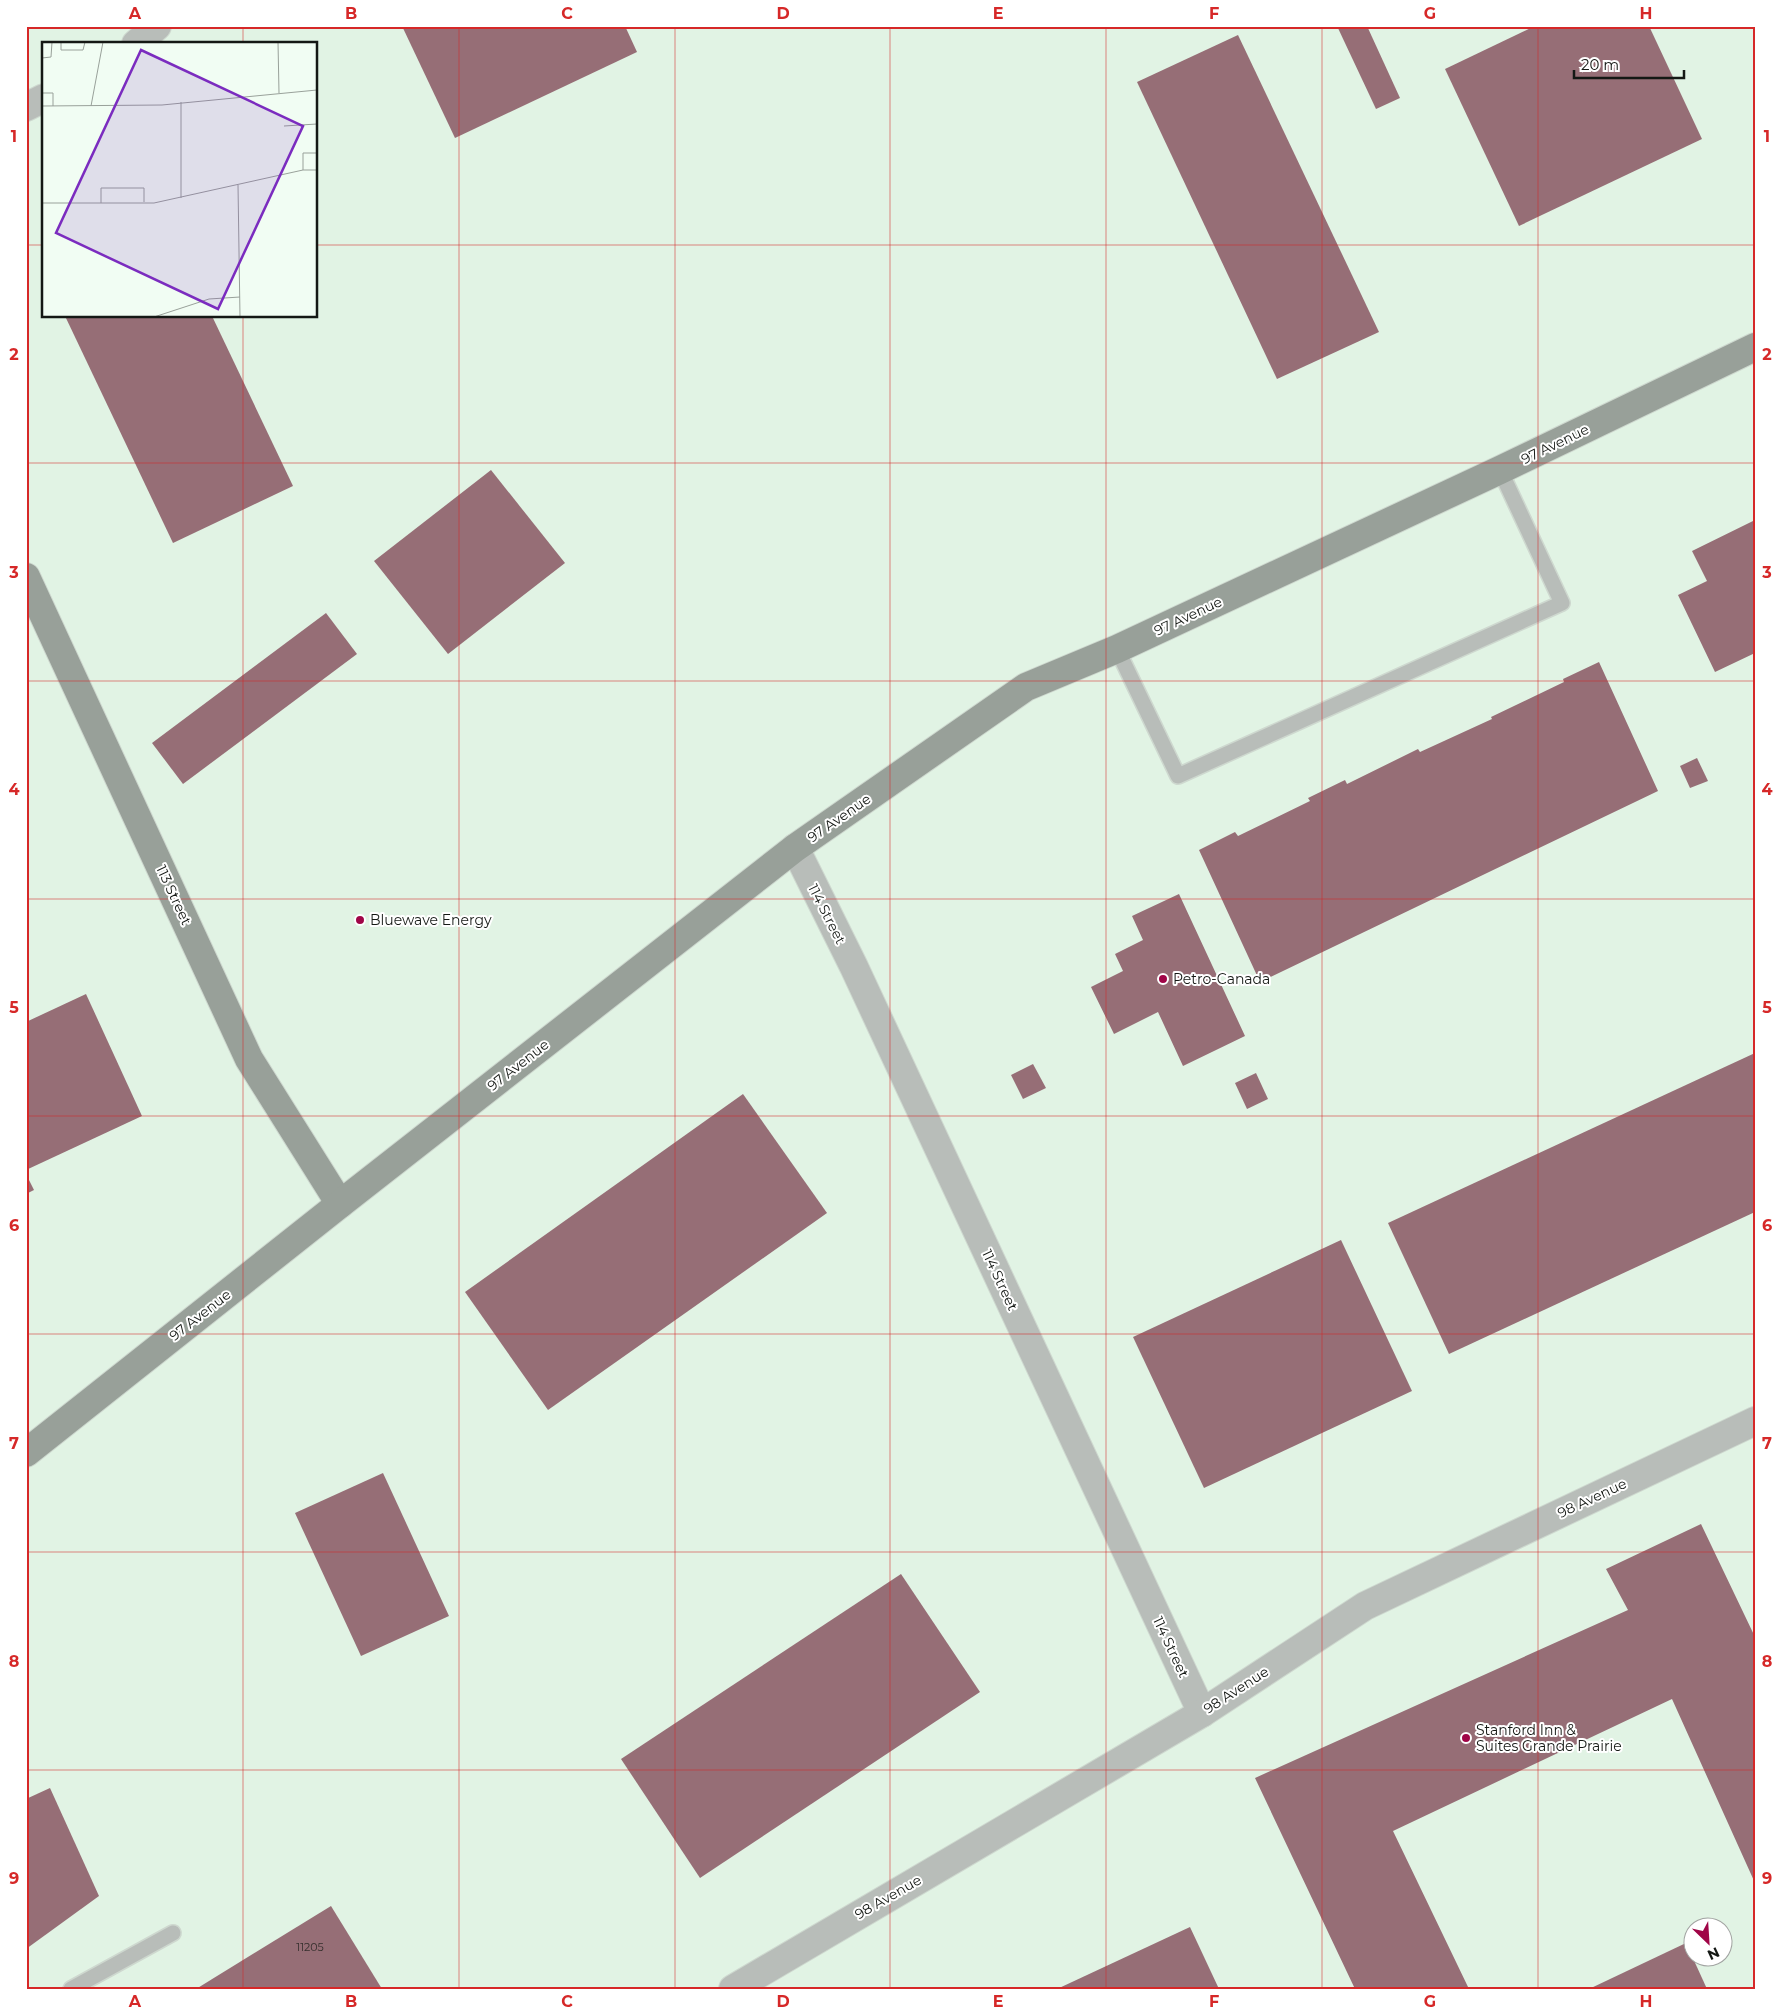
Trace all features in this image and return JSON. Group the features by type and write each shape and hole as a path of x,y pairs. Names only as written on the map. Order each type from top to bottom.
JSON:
{"street":[{"path":"138,42 157,26"},
{"path":"26,107 42,99"},
{"name":"97 Avenue","path":"26,1453 340,1204 795,848 1026,687 1117,649 1500,470 1755,347"},
{"name":"113 Street","path":"26,577 250,1059 340,1204"},
{"name":"114 Street","path":"795,848 854,966 1202,1713"},
{"name":"98 Avenue","path":"733,1989 1202,1713 1365,1606 1755,1421"}],"lane":[{"path":"1117,649 1178,776 1562,603 1500,470"},
{"path":"71,1989 173,1932"}],"shaded area":[{"path":"26,26 1755,26 1755,1989 26,1989"}],"building":[{"path":"402,26 625,26 637,52 455,138"},
{"path":"1337,26 1367,26 1400,98 1376,109"},
{"path":"1535,26 1649,26 1702,139 1519,226 1445,69"},
{"path":"1238,35 1379,332 1277,379 1137,82"},
{"path":"66,318 213,318 293,486 173,543"},
{"path":"491,470 565,563 448,654 374,561"},
{"path":"1753,521 1755,525 1755,653 1715,672 1678,595 1707,581 1692,551"},
{"path":"326,613 357,654 183,784 152,743"},
{"path":"1599,662 1658,791 1260,982 1199,850 1235,832 1238,836 1310,801 1308,798 1345,780 1347,784 1418,749 1420,752 1492,719 1491,717 1564,682 1563,679"},
{"path":"1697,758 1708,781 1690,788 1680,766"},
{"name":"Petro-Canada","path":"1179,894 1245,1036 1183,1066 1158,1012 1114,1034 1091,987 1123,971 1115,954 1143,940 1132,916"},
{"path":"86,994 142,1116 26,1170 26,1022"},
{"path":"1755,1053 1755,1212 1449,1354 1388,1223"},
{"path":"1033,1064 1046,1088 1023,1099 1011,1075"},
{"path":"1256,1073 1268,1099 1247,1109 1235,1083"},
{"path":"743,1094 827,1213 548,1410 465,1292"},
{"path":"26,1174 34,1190 26,1194"},
{"path":"1341,1240 1412,1391 1204,1488 1133,1337"},
{"path":"383,1473 449,1616 361,1656 295,1513"},
{"name":"Stanford Inn & Suites Grande Prairie","path":"1701,1524 1755,1637 1755,1883 1672,1699 1393,1831 1469,1989 1355,1989 1255,1778 1628,1610 1606,1569"},
{"path":"901,1574 980,1692 700,1878 621,1759"},
{"path":"50,1788 99,1896 26,1949 26,1799"},
{"path":"331,1906 382,1989 196,1989"},
{"path":"1190,1927 1219,1989 1057,1989"},
{"path":"1684,1944 1684,1968 1697,1968 1707,1989 1589,1989"}],"place":[{"name":"Bluewave Energy","path":"360,920"},
{"name":"Petro-Canada","path":"1163,979"},
{"name":"Stanford Inn & Suites Grande Prairie","path":"1466,1738"}]}
